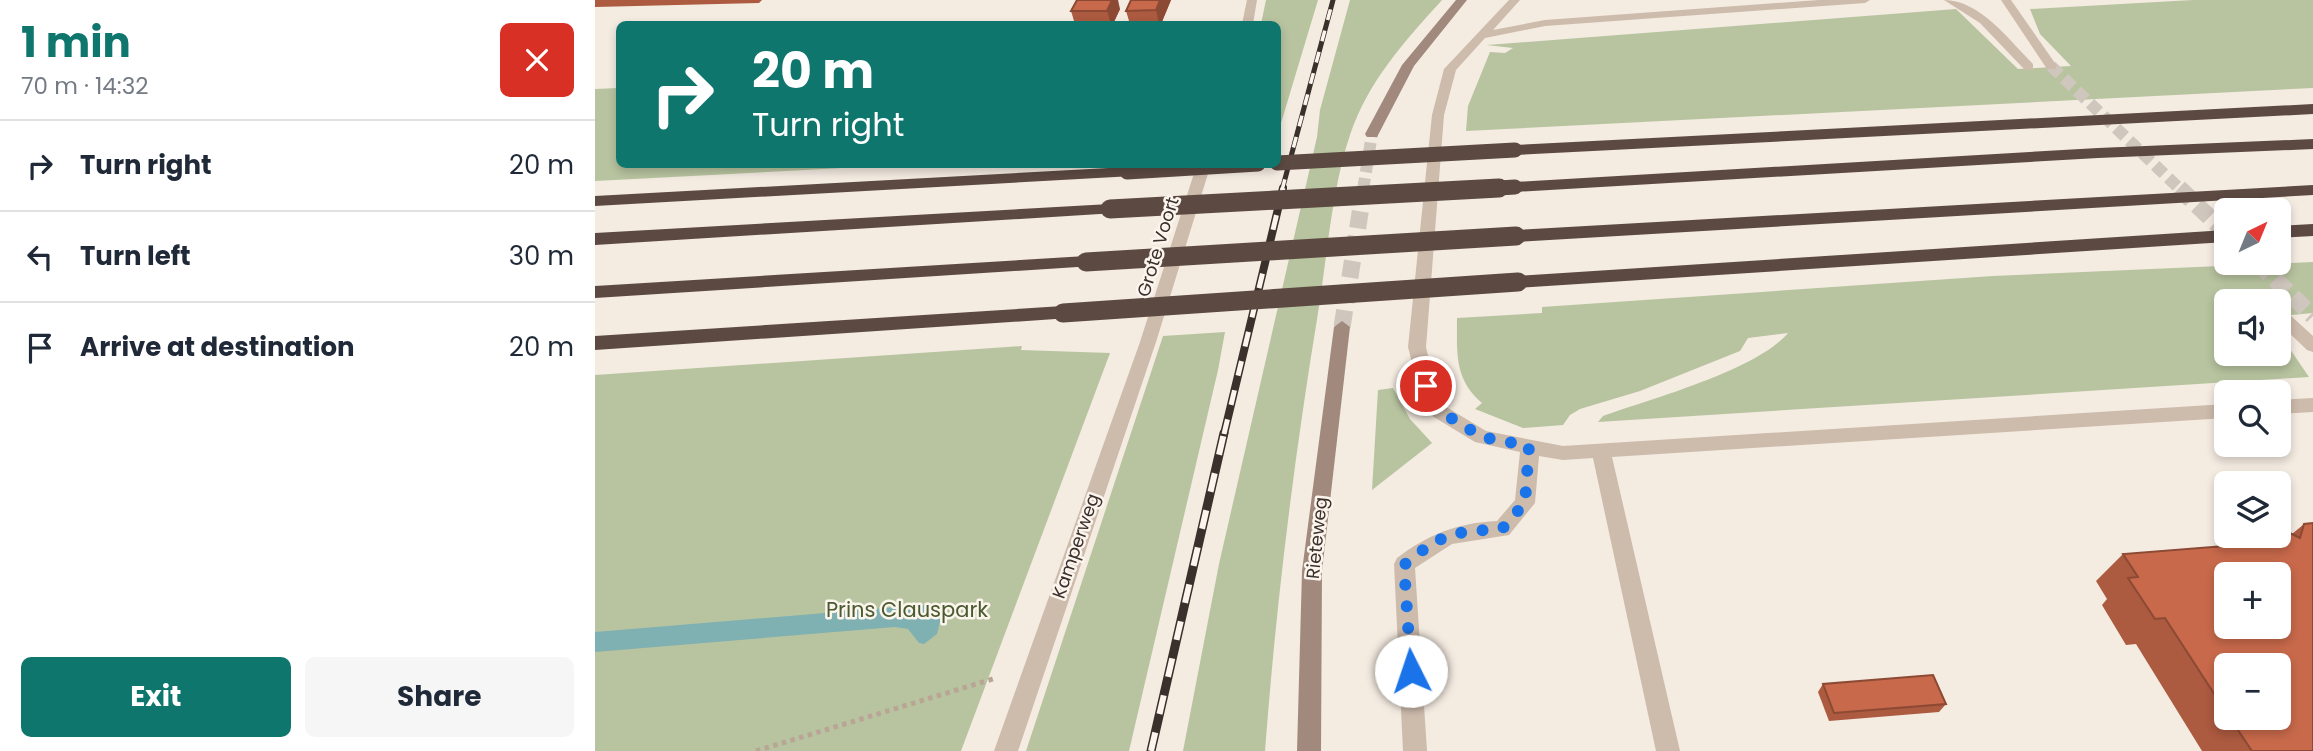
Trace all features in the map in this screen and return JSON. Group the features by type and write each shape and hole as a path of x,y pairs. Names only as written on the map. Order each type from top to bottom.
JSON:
{"highway":[{"path":"1281,163 2313,109"},
{"path":"595,239 2098,153 2313,144"},
{"path":"595,201 1192,168"},
{"path":"595,292 2313,190"},
{"path":"2291,232 2313,230"},
{"path":"595,343 2214,237"},
{"path":"2121,244 2214,243"},
{"path":"2291,243 2313,243"}],"main road":[{"path":"1372,134 1408,65 1462,0"},
{"name":"Rieteweg","path":"1308,751 1312,571 1342,327"}],"street":[{"path":"1248,21 1252,0"},
{"path":"1515,0 1450,69 1438,115 1417,346 1430,405 1482,437 1563,453 2214,412"},
{"path":"1479,36 1545,23 1865,0"},
{"path":"1949,0 1984,21 2029,67"},
{"path":"2006,0 2051,66"},
{"name":"Grote Voort","path":"1148,342 1203,168"},
{"path":"2291,326 2313,346"},
{"name":"Kamperweg","path":"1006,751 1148,342"},
{"path":"2291,406 2313,405"},
{"path":"1415,751 1404,565 1427,546 1453,532 1502,529 1525,503 1529,446"},
{"path":"1601,451 1668,751"}],"path":[{"path":"756,751 1034,666"}],"green space":[{"path":"1266,0 1318,0 1281,123 1281,21 1262,21"},
{"path":"1350,0 1442,0 1401,46 1377,79 1350,135 1339,177 1301,422 1280,586 1265,751 1183,751 1219,564 1317,137 1320,110"},
{"path":"2193,0 2313,0 2313,88 1466,131 1468,106 1490,52 1505,53 1513,48 1487,45 1956,9 2018,69 2071,66 2040,34 2030,9"},
{"path":"616,88 616,168 843,168 595,181 595,89"},
{"path":"2313,262 2313,313 2291,315 2291,289 2214,289 2214,366 2291,366 2291,351 2309,377 2214,380 2214,383 1598,422 1603,416 1728,371 1753,359 1788,333 1748,338 1740,351 1640,391 1580,409 1570,415 1563,425 1523,428 1475,409 1482,403 1466,385 1459,365 1457,318 1542,313 1542,307 1993,276 2214,266 2214,275 2291,275 2291,263"},
{"path":"1225,332 1129,751 1026,751 1163,336"},
{"name":"Prins Clauspark","path":"1022,346 1021,350 1110,353 961,751 595,751 595,375"},
{"path":"1393,388 1410,419 1432,443 1372,490 1378,390"}],"water":[{"path":"934,604 943,610 937,634 924,644 919,643 908,629 895,627 595,652 595,632"}],"building":[{"path":"1077,0 1112,0 1107,11 1071,11"},
{"path":"1131,0 1160,0 1156,10 1126,11"},
{"path":"2313,523 2313,751 2252,751 2238,730 2291,730 2291,653 2214,653 2214,694 2165,618 2155,619 2128,578 2138,577 2123,554 2214,547 2291,548 2291,534 2300,538 2304,524"},
{"path":"1933,675 1946,704 1834,713 1823,684"}],"tunnel":[{"path":"2051,66 2181,190"},
{"path":"1363,190 1372,134"},
{"path":"1342,327 1364,188"},
{"path":"2179,188 2214,222"},
{"path":"2270,275 2313,316"}],"railway":[{"path":"1282,190 1333,0"},
{"path":"1224,434 1283,188"},
{"path":"1151,751 1224,433"}],"route":[{"path":"1411,671 1404,565 1427,546 1453,532 1502,529 1525,503 1529,446 1482,437 1430,405 1426,386"}]}
